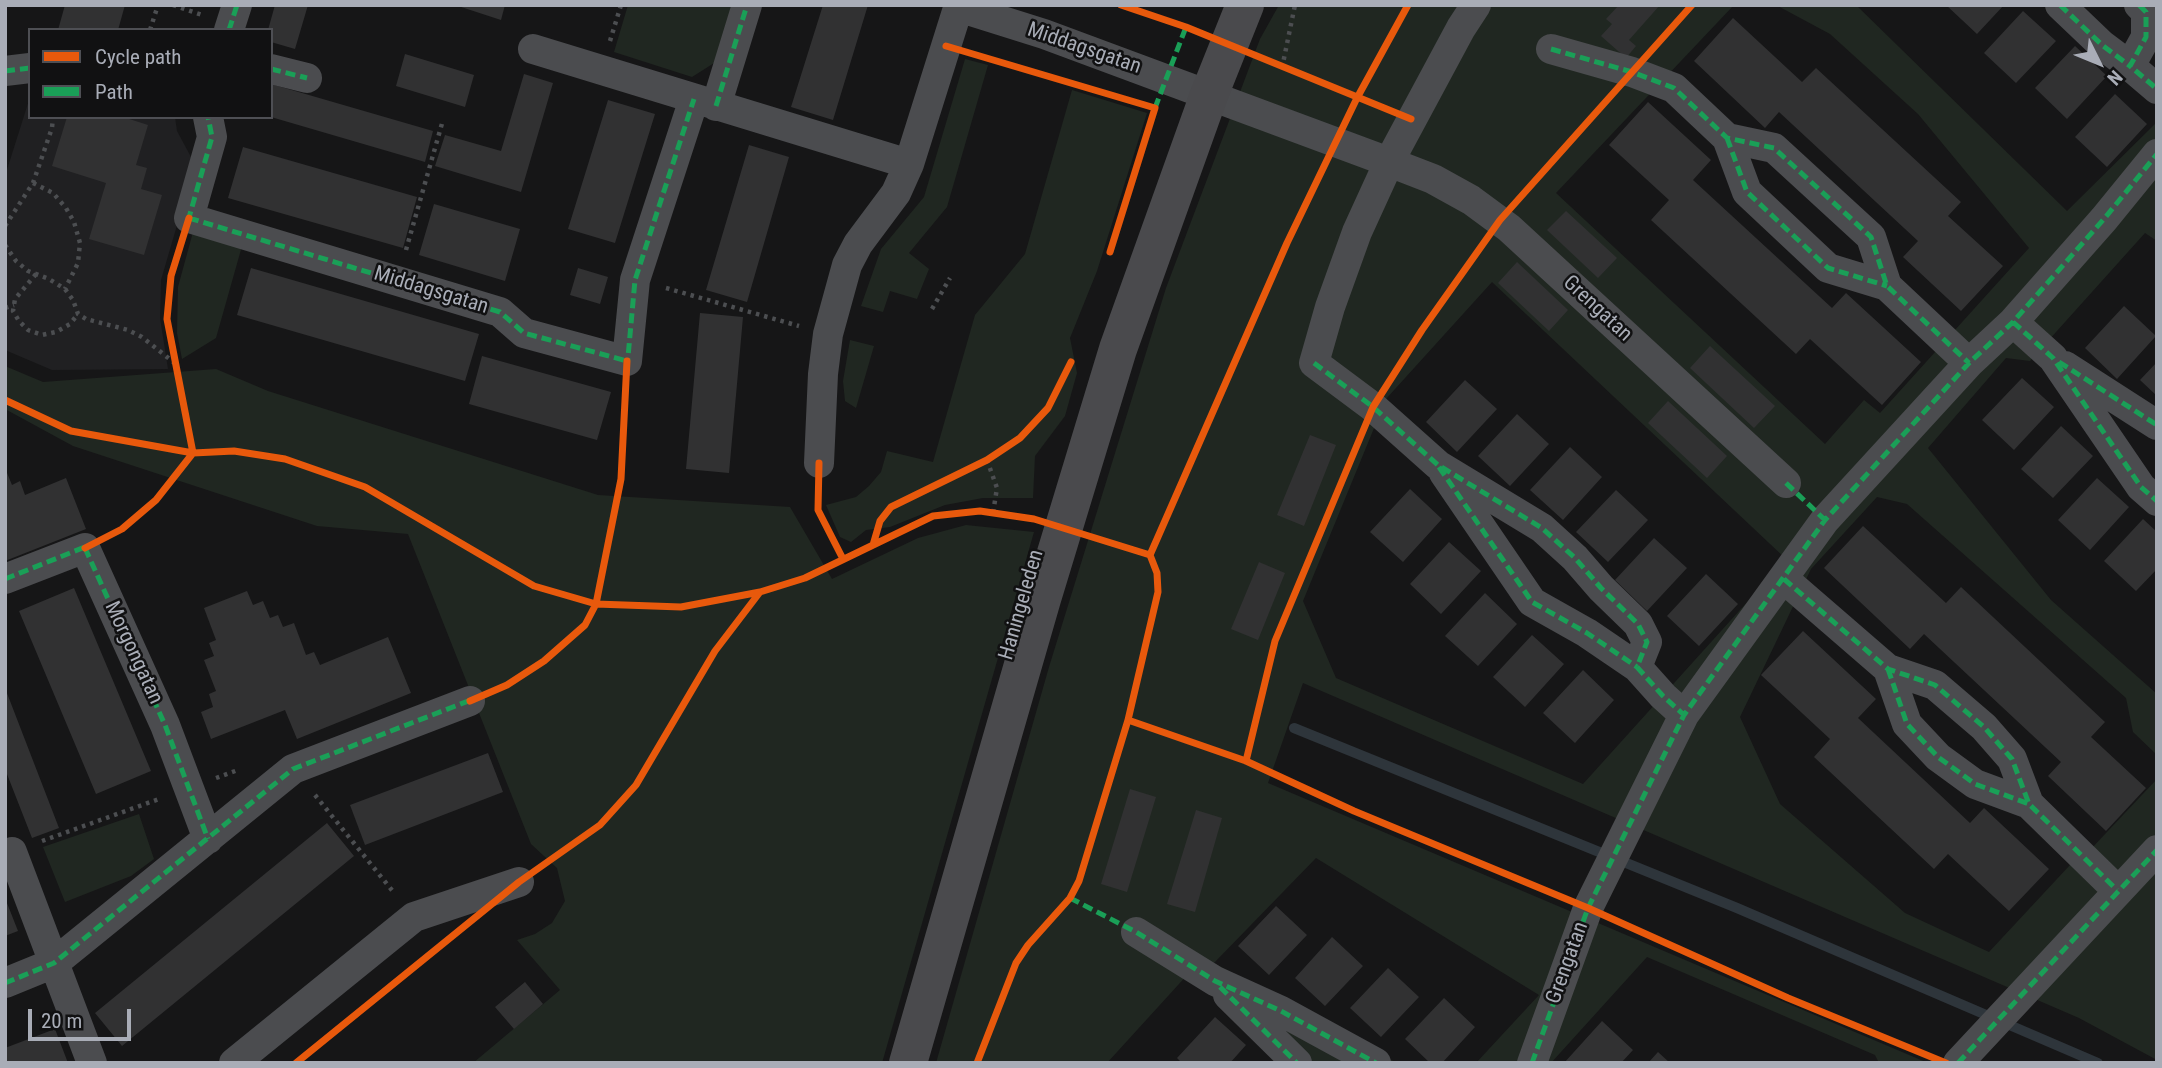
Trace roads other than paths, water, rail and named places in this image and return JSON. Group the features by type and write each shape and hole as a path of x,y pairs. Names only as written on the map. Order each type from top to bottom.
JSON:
{"main road":[{"name":"Haningeleden","path":"908,1063 1042,598 1118,349 1209,95 1245,5"}],"street":[{"path":"230,28 237,5"},
{"name":"Middagsgatan","path":"208,119 212,137 189,218 500,312 524,333 627,361 635,280 705,102 747,5"},
{"path":"1476,5 1389,162 1357,232 1330,307 1314,363 1373,407 1438,465 1542,528 1575,558 1638,624 1647,642 1637,667"},
{"path":"2060,5 2102,45 2157,89"},
{"path":"2130,66 2146,37 2146,12 2139,5"},
{"name":"Middagsgatan","path":"819,463 823,374 828,334 847,265 858,244 896,193 909,164 958,6 1044,34 1209,95"},
{"path":"533,49 909,164"},
{"path":"1552,49 1632,72 1674,88 1727,138 1747,192 1828,268 1887,286 1969,363"},
{"path":"5,71 28,68"},
{"path":"273,70 307,78"},
{"name":"Grengatan","path":"1209,95 1433,179 1471,200 1500,220 1786,483"},
{"path":"1727,138 1773,148 1871,237 1887,286"},
{"name":"Grengatan","path":"1532,1063 1588,908 1684,715 1825,520 1969,363 2013,321 2104,219 2157,154"},
{"path":"2013,321 2053,358 2157,425"},
{"path":"2053,358 2141,487 2157,501"},
{"path":"1438,465 1532,602 1587,633 1637,667 1684,715"},
{"name":"Morgongatan","path":"5,579 85,548 165,725 208,839"},
{"path":"1784,579 1888,669 1935,685 1984,727 2012,758 2029,804"},
{"path":"1888,669 1908,724 1938,757 1975,784 2029,804 2117,890"},
{"path":"5,983 54,964 293,769 470,701"},
{"path":"1958,1063 2157,850"},
{"path":"12,852 92,1063"},
{"path":"234,1063 414,917 519,882"},
{"path":"1136,932 1215,981 1281,1011 1376,1063"},
{"path":"1215,981 1297,1063"}],"waterway":[{"path":"1294,728 1737,908 2098,1063"}]}
